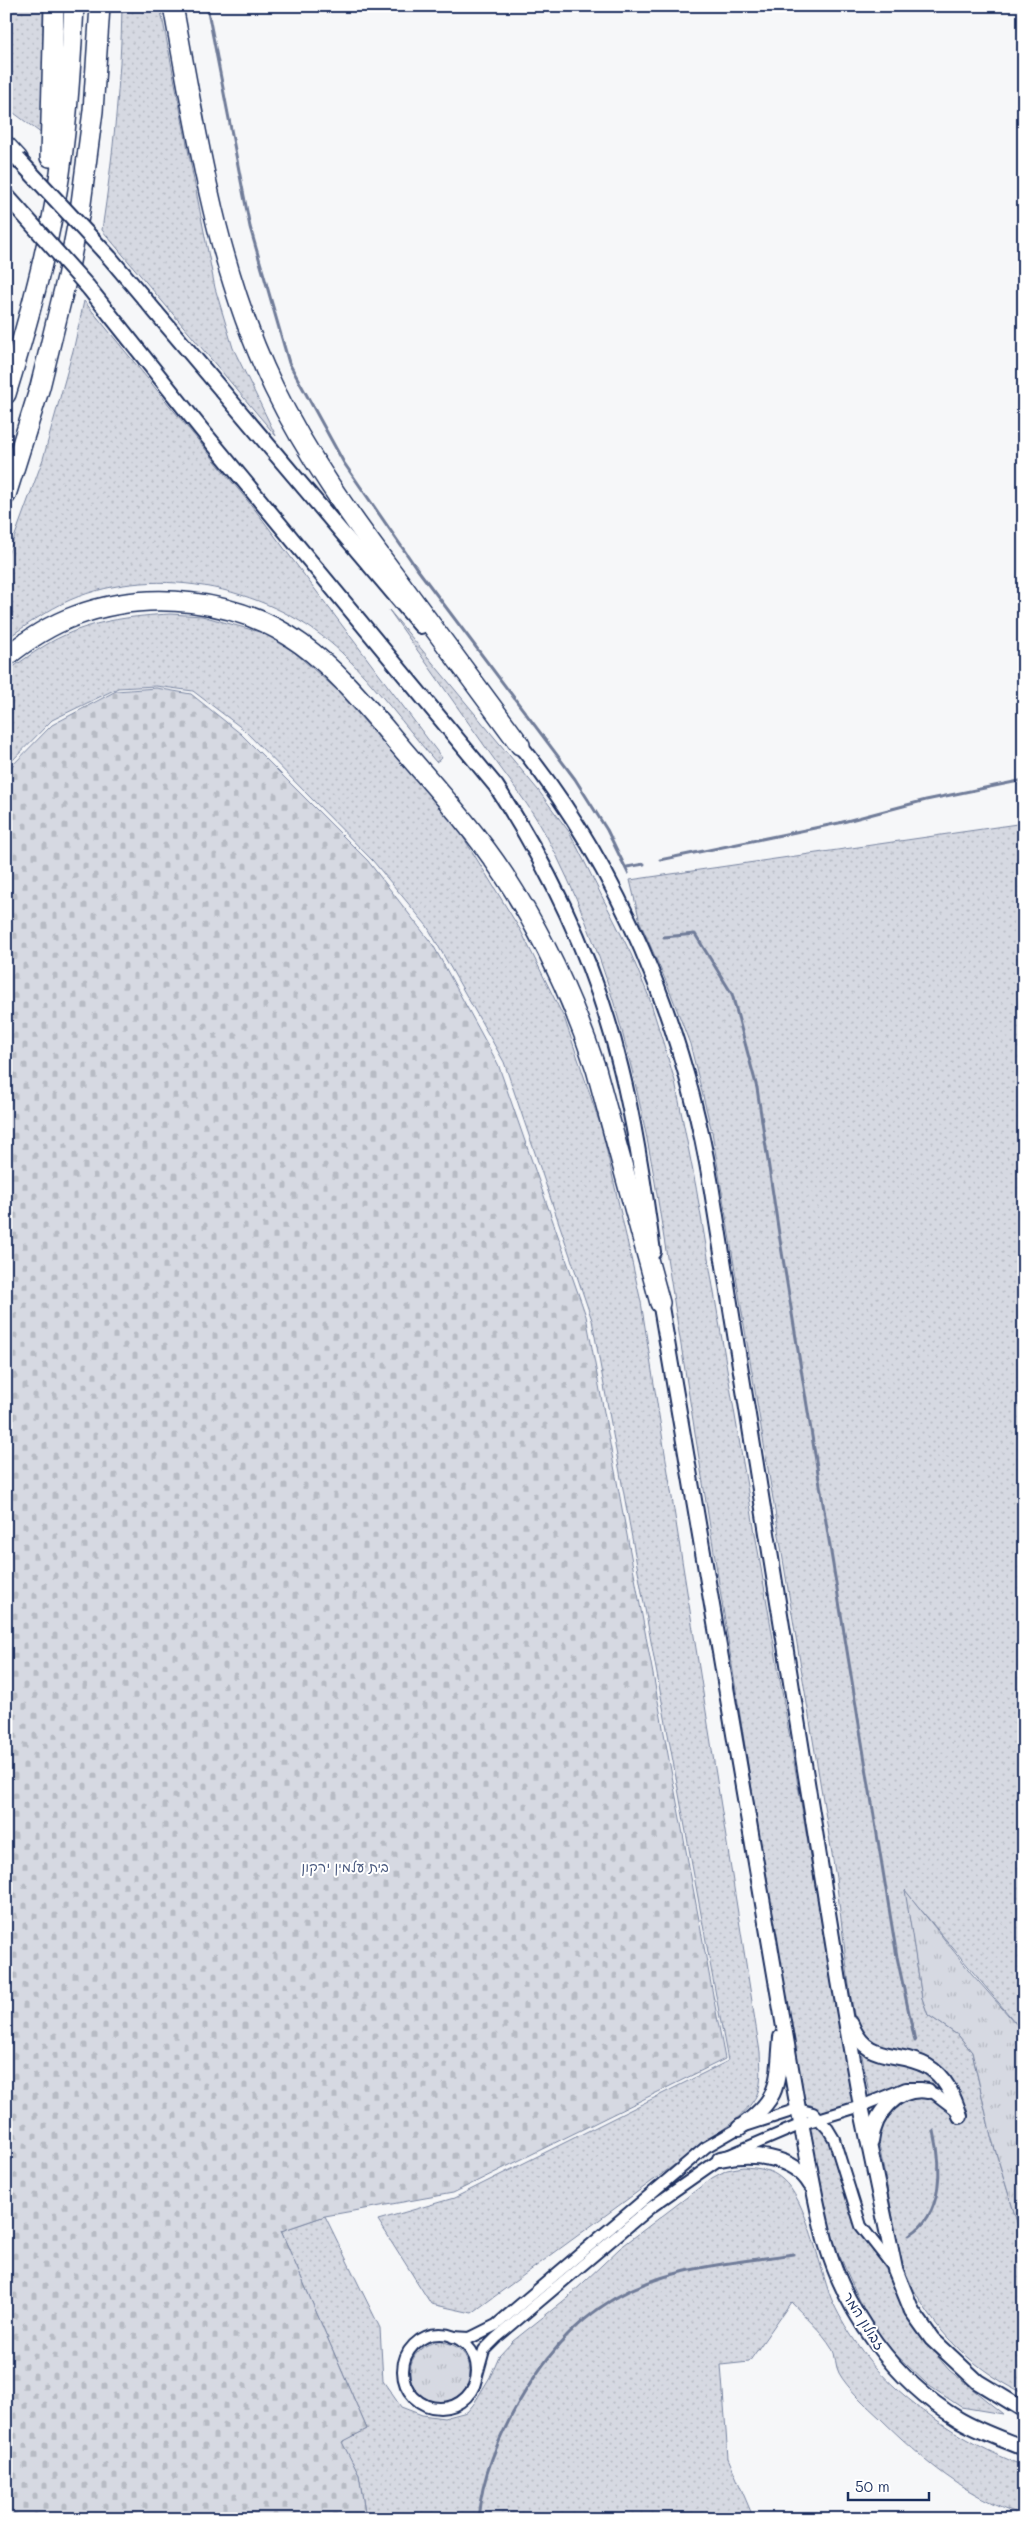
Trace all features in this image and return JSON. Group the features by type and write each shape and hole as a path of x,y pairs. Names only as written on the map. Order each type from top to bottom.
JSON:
{"highway":[{"path":"42,256 52,133 54,6"},
{"path":"6,394 42,256 59,175 64,142 74,6"},
{"path":"6,495 40,387 67,277 80,211 93,112 100,6"},
{"path":"173,6 201,152 218,228 238,299 274,388 302,440 337,495 520,745"},
{"path":"6,657 57,623 92,610 144,601 182,601 237,612 269,624 300,643 334,671 467,824 503,873 532,924 575,1012 587,1043 660,1303"}],"main road":[{"path":"12,152 110,258 520,745 572,820 612,889 660,994 690,1089 711,1185 860,2106 894,2268 912,2310 932,2339 978,2382 1024,2410"},
{"path":"6,195 88,287 201,429 496,786 532,844 578,939 621,1067 648,1216 660,1303 781,2006 782,2036 777,2082 773,2095 760,2114 739,2128"},
{"name":"זבולון המר","path":"781,2006 813,2188 826,2243 846,2295 858,2316 889,2360 921,2393 959,2419 1024,2448"},
{"path":"844,2006 855,2034 867,2048 880,2054 920,2062 936,2072 951,2094 960,2116"},
{"path":"871,2160 872,2132 883,2108 899,2097 923,2090 928,2091"},
{"path":"720,2158 744,2155 774,2159 801,2172 813,2188"}],"street":[{"path":"894,2268 869,2239 861,2226 838,2150 828,2128 819,2118 808,2110 798,2109 739,2128 706,2147 496,2325 470,2338 432,2335 422,2339 413,2346 403,2367 404,2379 410,2393 425,2405 436,2408 448,2407 459,2403 468,2396 484,2350 496,2338 650,2208 720,2158 802,2124 819,2118 860,2106 898,2090 913,2087 928,2091 947,2102 960,2116"},
{"path":"453,2337 469,2348 474,2356 477,2374"}],"green space":[{"path":"6,6 43,6 42,134 6,107"},
{"path":"122,6 160,6 215,288 233,348 276,436 102,230 116,118"},
{"path":"84,301 256,511 442,758 436,762 379,692 355,666 314,631 283,612 249,598 214,588 177,583 140,583 104,589 62,604 6,639 6,560 43,459 74,347"},
{"path":"389,610 538,790 570,833 631,954 649,997 675,1081 696,1187 852,2102 821,2112 811,2105 802,2104 655,1182 627,1049 601,962 567,878 547,837 520,794"},
{"path":"170,614 202,616 263,633 294,652 337,690 457,827 521,931 565,1020 602,1130 641,1302 760,2052 760,2084 755,2098 733,2122 472,2313 431,2304 378,2220 454,2198 728,2061 592,1320 504,1062 427,926 373,861 243,729 193,691 156,686 118,688 52,720 6,767 6,672 50,643 78,630 116,620"},
{"name":"בית עלמין ירקון","path":"156,688 191,694 241,734 368,861 433,945 498,1064 586,1316 725,2059 453,2193 325,2216 281,2231 367,2429 342,2442 359,2475 366,2519 6,2519 6,772 52,725 116,691"},
{"path":"1024,823 1024,2033 906,1892 922,1998 928,2015 959,2036 972,2052 991,2136 1024,2245 1024,2394 984,2370 951,2341 924,2306 912,2287 902,2265 850,1993 836,1878 712,1132 690,1044 668,986 640,922 630,880"},
{"path":"905,1890 972,1974 1024,2033 1024,2245 991,2136 972,2052 959,2036 928,2015 922,1998"},
{"path":"817,2123 830,2141 835,2152 854,2221 890,2276 909,2317 927,2344 949,2370 1003,2414 961,2407 928,2385 885,2344 866,2314 836,2248 825,2216 806,2129"},
{"path":"743,2167 769,2171 782,2179 791,2189 805,2217 826,2285 836,2309 855,2341 870,2361 908,2399 930,2416 977,2444 1024,2466 1024,2515 983,2498 964,2487 946,2476 912,2448 847,2385 838,2370 833,2351 828,2342 791,2302 749,2362 721,2365 728,2458 754,2519 366,2519 359,2475 341,2442 367,2429 281,2231 325,2216 380,2328 383,2381 401,2407 422,2415 444,2418 467,2412 490,2377 499,2356 513,2341 567,2298 620,2248 712,2178 727,2170"},
{"path":"434,2342 446,2342 457,2347 465,2355 470,2366 468,2384 457,2397 446,2402 434,2402 423,2397 415,2389 410,2378 410,2366 415,2355 423,2347"}],"waterway":[{"path":"207,6 250,227 289,363 344,463 415,566 575,779 607,830 628,873"},
{"path":"660,860 839,823 926,800 1024,780"},
{"path":"627,867 644,864"},
{"path":"664,937 695,934 732,994 757,1088 779,1234 897,1957 915,2041"},
{"path":"909,2235 929,2215 938,2189 938,2159 934,2131"},
{"path":"478,2519 487,2473 511,2416 549,2357 584,2320 626,2292 651,2281 706,2267 793,2254"}]}
